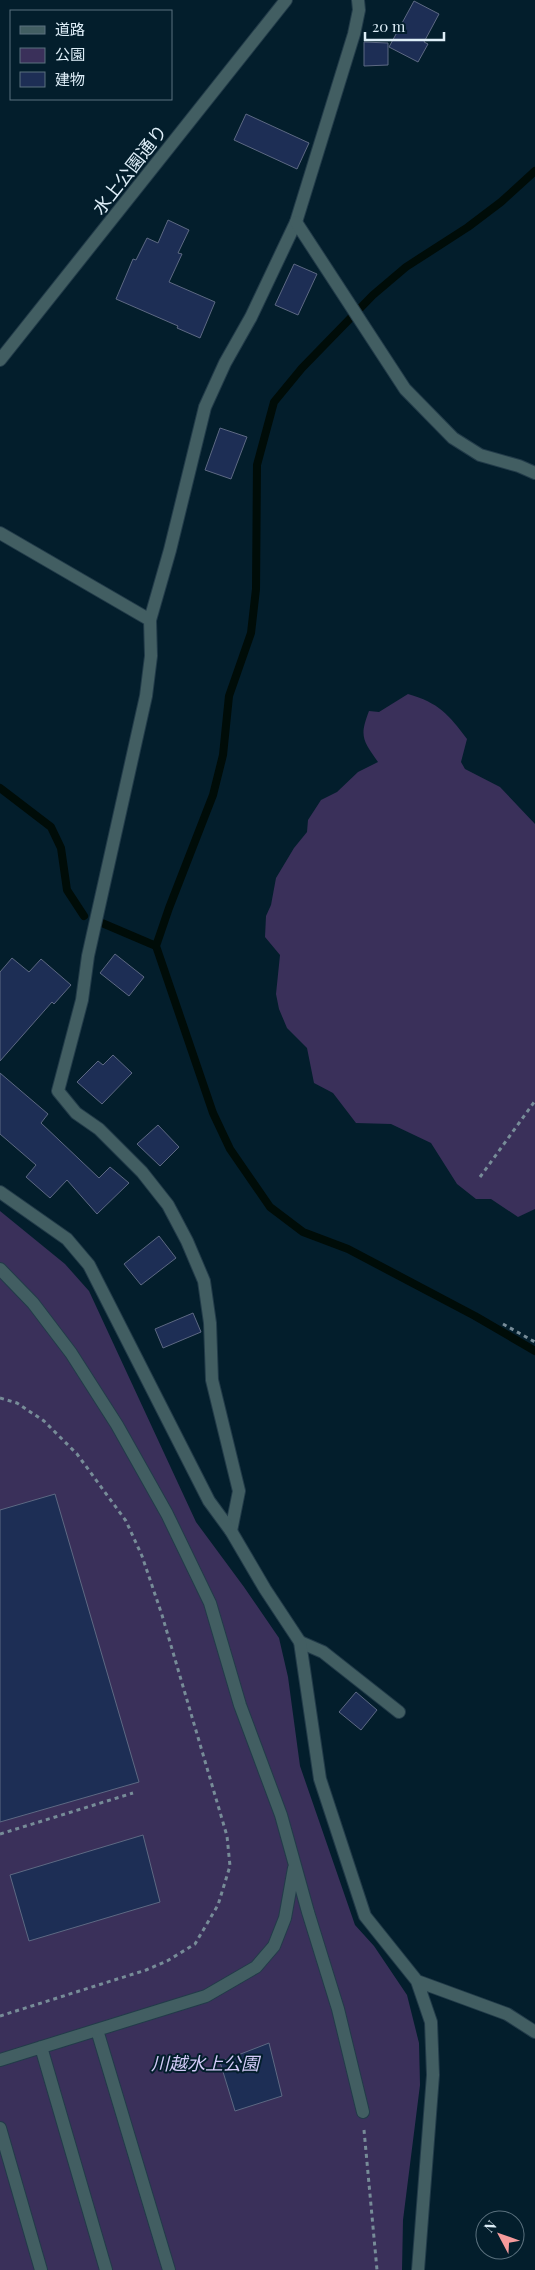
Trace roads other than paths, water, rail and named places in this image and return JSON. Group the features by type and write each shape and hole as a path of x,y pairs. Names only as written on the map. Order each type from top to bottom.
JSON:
{"street":[{"name":"水上公園通り","path":"0,360 286,0"},
{"path":"231,1531 239,1491 212,1380 210,1323 204,1281 187,1241 168,1205 142,1172 99,1129 76,1113 58,1091 82,1000 88,956 146,696 151,656 150,620 170,550 205,407 225,363 251,317 296,222 354,34 359,10 358,0"},
{"path":"296,222 406,389 453,438 480,455 520,466 535,473"},
{"path":"0,533 150,620"},
{"path":"0,1192 67,1239 89,1266 209,1501 231,1531 265,1589 300,1642 320,1779 366,1916 417,1981 431,2022 433,2075 418,2270"},
{"path":"0,1269 33,1303 72,1353 117,1425 167,1514 210,1603 240,1705 281,1815 338,2009 363,2112"},
{"path":"300,1642 323,1652 399,1712"},
{"path":"0,2060 206,1996 256,1967 274,1946 285,1918 295,1863"},
{"path":"417,1981 507,2014 535,2032"},
{"path":"97,2030 169,2270"},
{"path":"41,2047 106,2270"},
{"path":"0,2128 41,2270"}],"waterway":[{"path":"535,171 501,202 468,227 406,267 373,295 302,368 274,402 257,465 256,589 251,633 229,696 223,755 213,795 156,946 213,1113 230,1149 270,1207 303,1232 348,1249 475,1316 535,1351"},
{"path":"0,788 51,827 61,848 67,890 84,916"},
{"path":"102,923 156,946"}],"park label":[{"name":"川越水上公園","path":"205,2064"}]}
